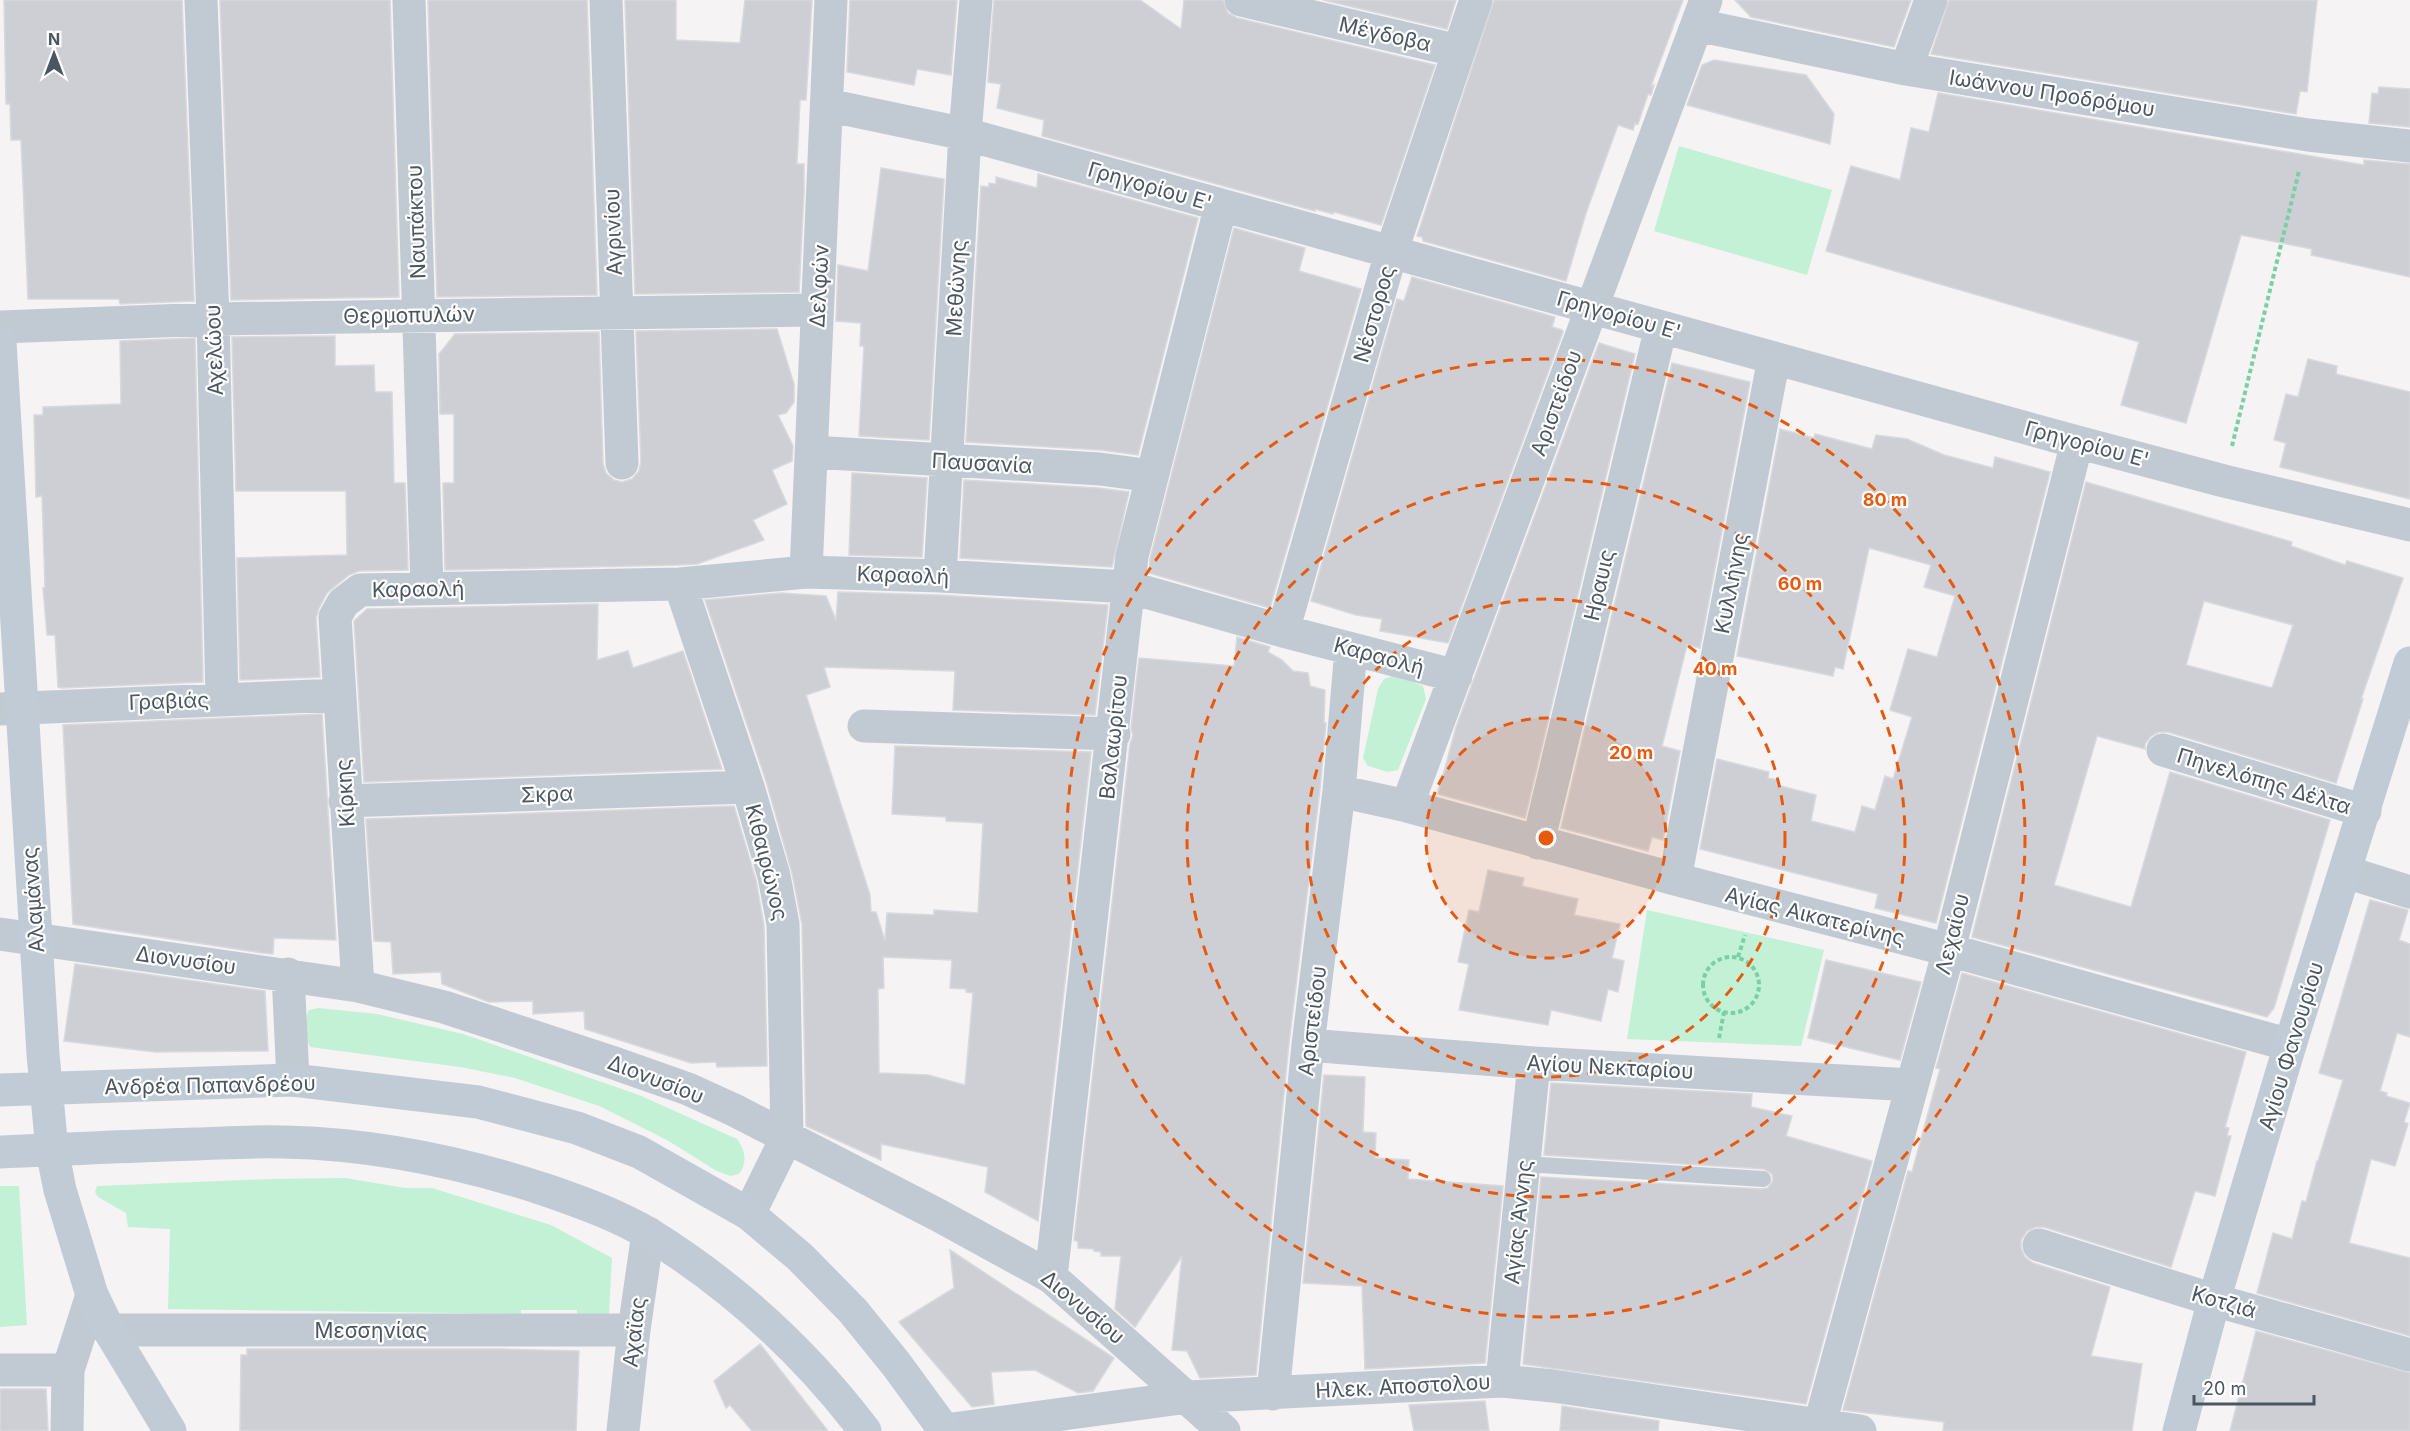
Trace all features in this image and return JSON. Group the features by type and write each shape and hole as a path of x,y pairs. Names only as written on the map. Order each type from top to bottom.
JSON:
{"main road":[{"name":"Αλαμάνας","path":"0,342 11,708 36,938 45,1087 52,1150 60,1190 92,1294 110,1330 170,1431"},
{"name":"Αγίου Φανουρίου","path":"2179,1431 2214,1300 2290,1045 2410,664"},
{"name":"Ανδρέα Παπανδρέου","path":"0,1090 293,1080 478,1102 577,1128 639,1152 749,1214 800,1257 853,1311 896,1364 945,1431"},
{"path":"0,1152 284,1142 365,1149 440,1160 524,1183 597,1208 648,1233 698,1267 752,1308 812,1367 865,1431"}],"street":[{"name":"Αχελώου","path":"201,0 213,319 222,699"},
{"name":"Ναυπάκτου","path":"409,0 427,588"},
{"name":"Αγρινίου","path":"606,0 622,463"},
{"name":"Δελφών","path":"806,572 831,0"},
{"name":"Μεθώνης","path":"940,576 965,134 976,0"},
{"name":"Μέγδοβα","path":"1242,0 1459,51"},
{"name":"Νέστορος","path":"1283,631 1392,253 1476,0"},
{"path":"1906,69 1931,0"},
{"name":"Ιωάννου Προδρόμου","path":"1702,12 1906,69 2308,135 2410,146"},
{"name":"Αριστείδου","path":"1407,806 1702,12"},
{"name":"Γρηγορίου Ε'","path":"828,105 965,134 2077,442 2224,481 2410,525"},
{"name":"Βαλαωρίτου","path":"1051,1277 1114,734 1132,556 1221,206"},
{"name":"Θερμοπυλών","path":"0,327 213,319 818,310"},
{"name":"Ηραυις","path":"1538,843 1661,327"},
{"name":"Κυλλήνης","path":"1675,879 1774,358"},
{"name":"Λεχαίου","path":"1820,1424 1949,950 2077,442"},
{"name":"Παυσανία","path":"812,452 1100,469 1152,476"},
{"name":"Καραολή","path":"343,603 360,590 680,584 806,572 940,576 1128,587 1283,631 1456,676"},
{"name":"Κιθαιρώνος","path":"680,584 748,787 774,876 783,924 787,1137 749,1214"},
{"name":"Κίρκης","path":"343,603 335,617 338,695 358,986"},
{"name":"Αριστείδου","path":"1273,1394 1308,1045 1340,791 1351,649"},
{"name":"Γραβιάς","path":"11,708 338,695"},
{"path":"864,726 1114,734"},
{"name":"Πηνελόπης Δέλτα","path":"2163,750 2365,811"},
{"name":"Σκρα","path":"345,801 748,787"},
{"name":"Αγίας Αικατερίνης","path":"1340,791 1407,806 1538,843 1949,950 2290,1045"},
{"path":"2346,872 2410,892"},
{"name":"Διονυσίου","path":"0,934 288,974 358,986 444,1008 688,1089 938,1215 1051,1277 1224,1431"},
{"path":"288,974 293,1080"},
{"name":"Αγίου Νεκταρίου","path":"1308,1045 1534,1063 1912,1085"},
{"name":"Αγίας Άννης","path":"1502,1381 1534,1063"},
{"name":"Αχαϊας","path":"623,1431 633,1330 648,1233"},
{"name":"Κοτζιά","path":"2038,1245 2214,1300 2410,1355"},
{"path":"67,1431 68,1370 92,1294"},
{"name":"Μεσσηνίας","path":"110,1330 633,1330"},
{"path":"0,1370 68,1370"},
{"name":"Ηλεκ. Αποστολου","path":"945,1431 1188,1397 1502,1381 1553,1386 1724,1421 1820,1424 1860,1431"}],"lane":[{"path":"1524,1164 1763,1179"}],"path":[{"path":"2224,481 2308,135"},
{"path":"1726,956 1738,957 1750,963 1757,973 1760,986 1757,998 1748,1008 1736,1013 1724,1012 1713,1006 1705,996 1703,984 1706,972 1714,962 1726,956"}],"green space":[{"path":"1679,146 1832,190 1807,275 1654,231"},
{"path":"1395,675 1423,686 1426,699 1398,770 1388,772 1368,766 1363,758 1378,689 1384,679"},
{"path":"1647,910 1824,950 1801,1046 1627,1039"},
{"path":"318,1008 377,1014 463,1034 639,1095 737,1139 744,1152 744,1165 739,1174 730,1176 715,1170 667,1140 599,1106 515,1078 460,1067 310,1047 306,1034 306,1018 309,1010"},
{"path":"345,1178 405,1188 432,1188 551,1225 612,1258 609,1314 577,1314 577,1310 521,1310 521,1314 168,1309 170,1229 128,1227 126,1213 98,1197 95,1192 97,1186"},
{"path":"0,1186 19,1186 27,1325 0,1327"}],"building":[{"path":"4,0 182,0 194,301 120,304 119,299 28,299 21,140 11,140 10,104 6,104"},
{"path":"220,0 390,0 399,297 231,300"},
{"path":"428,0 587,0 597,295 437,297"},
{"path":"625,0 676,0 676,40 740,43 745,0 812,0 806,100 800,100 797,164 804,164 799,292 635,294"},
{"path":"850,0 957,0 951,75 917,69 914,85 847,72"},
{"path":"994,0 1140,0 1181,29 1184,0 1223,0 1228,13 1237,18 1435,65 1381,225 1334,212 1333,214 1315,209 1315,211 1042,136 1044,120 997,108 1001,84 988,82"},
{"path":"1323,0 1456,0 1447,29"},
{"path":"1494,0 1683,0 1651,86 1654,85 1651,95 1648,94 1638,124 1635,123 1633,130 1618,125 1586,213 1566,281 1423,241 1422,237 1417,236"},
{"path":"1735,0 1911,0 1894,47 1751,17"},
{"path":"1949,0 2317,0 2307,92 2300,91 2296,114 1931,54"},
{"path":"1714,60 1806,75 1834,114 1830,144 1687,105 1702,65"},
{"path":"2379,87 2410,89 2410,127 2369,123 2372,93 2378,94"},
{"path":"1938,93 2364,165 2364,160 2410,164 2410,277 2311,255 2312,249 2241,235 2186,423 2121,405 2139,342 1826,251 1851,166 1900,180 1911,128 1929,132"},
{"path":"881,168 944,179 929,440 859,436 864,346 860,346 861,323 836,321 838,265 868,271"},
{"path":"1038,174 1198,218 1138,455 1101,450 966,442 981,186 989,187 989,183 996,184 996,177 1037,188"},
{"path":"1234,228 1305,248 1299,271 1361,289 1270,608 1149,573 1150,559"},
{"path":"1412,277 1555,317 1552,327 1563,332 1448,643 1380,631 1382,619 1356,615 1311,601 1397,299 1404,301"},
{"path":"777,329 794,384 794,402 786,413 778,415 793,446 792,461 772,470 787,504 753,520 764,540 697,564 445,570 443,483 454,483 454,414 440,414 439,354 455,334 599,332 603,464 606,473 614,480 622,482 632,479 639,471 641,462 636,331"},
{"path":"335,336 335,366 374,365 375,392 392,392 394,483 405,483 408,570 359,571 349,575 327,593 316,618 320,677 240,680 237,558 347,555 346,491 236,491 232,337"},
{"path":"195,338 203,682 58,687 55,635 47,635 43,588 45,587 42,496 36,497 34,415 43,415 43,407 121,404 120,341"},
{"path":"1599,343 1635,354 1525,818 1438,794 1456,727"},
{"path":"2308,359 2337,366 2336,374 2410,392 2410,499 2280,467 2286,443 2274,440 2286,394 2298,397"},
{"path":"1672,363 1750,382 1700,648 1687,645 1662,746 1680,751 1663,840 1652,837 1648,851 1561,828"},
{"path":"1780,429 1814,438 1815,434 1872,449 1876,435 1907,439 1944,455 1993,468 1995,457 2050,472 1936,923 1875,908 1878,894 1700,849 1717,759 1769,772 1768,778 1778,780 1777,785 1816,795 1811,821 1855,832 1862,806 1875,810 1885,776 1893,779 1912,717 1890,710 1908,649 1937,657 1955,596 1924,587 1931,565 1869,548 1843,669 1835,667 1833,676 1737,656"},
{"path":"852,473 927,478 922,557 849,555"},
{"path":"964,480 1129,492 1112,567 960,558"},
{"path":"2086,482 2292,542 2291,546 2345,565 2347,561 2403,578 2361,699 2363,699 2336,783 2168,732 2159,732 2151,736 2145,744 2145,749 2097,736 2054,885 2131,907 2170,772 2330,820 2274,1008 2267,1017 1972,937","holes":["2204,601 2293,625 2272,688 2186,665"]},
{"path":"838,592 939,595 1108,605 1095,715 953,710 955,671 824,667 830,687 806,695 870,895 871,912 876,912 885,941 887,913 934,915 934,910 978,913 983,823 946,821 946,817 892,814 895,746 1091,752 1038,1221 985,1192 988,1167 881,1144 881,1160 806,1126 802,924 792,873 766,781 705,600 781,593 826,596 836,620","holes":["883,957 952,960 950,988 966,989 966,992 973,993 965,1085 928,1075 879,1073 878,989 884,988"]},
{"path":"598,604 597,660 628,651 633,668 683,651 722,769 364,782 354,621 367,609"},
{"path":"1237,637 1270,647 1268,652 1282,660 1293,671 1308,673 1310,686 1325,690 1324,723 1326,723 1289,1043 1256,1375 1200,1378 1187,1351 1172,1350 1182,1256 1135,1327 1115,1309 1121,1256 1101,1256 1101,1252 1094,1251 1094,1249 1078,1248 1078,1242 1074,1240 1130,744 1133,735 1131,729 1139,658 1234,666"},
{"path":"322,714 336,940 274,938 273,954 73,924 63,725"},
{"path":"734,806 756,880 764,926 767,1066 717,1067 716,1062 691,1063 585,1029 584,1011 533,1014 533,1001 489,1002 442,984 441,972 393,974 391,942 374,941 366,819"},
{"path":"1488,870 1524,878 1522,886 1578,899 1574,915 1620,924 1612,958 1624,961 1618,992 1608,989 1601,1021 1551,1010 1548,1025 1459,1010 1469,964 1458,962 1469,910 1479,912"},
{"path":"2370,900 2408,910 2399,940 2410,944 2410,1037 2397,1033 2380,1091 2387,1093 2386,1096 2410,1103 2404,1122 2408,1124 2395,1166 2371,1159 2349,1243 2410,1258 2410,1336 2257,1293 2273,1233 2292,1239 2302,1201 2306,1202 2343,1080 2319,1073"},
{"path":"1826,960 1921,982 1900,1060 1808,1038"},
{"path":"75,964 265,991 268,1051 155,1052 64,1041"},
{"path":"1962,973 2246,1052 2225,1127 2229,1128 2227,1136 2231,1136 2215,1196 2195,1191 2171,1267 2044,1227 2036,1227 2027,1231 2021,1240 2021,1248 2025,1257 2033,1263 2110,1287 2091,1356 2142,1364 2132,1431 1943,1431 1944,1422 1843,1410 1908,1171 1912,1172 1940,1069 1936,1068"},
{"path":"1324,1075 1365,1077 1363,1132 1376,1133 1375,1158 1409,1160 1408,1179 1503,1186 1485,1363 1365,1369 1362,1286 1303,1283"},
{"path":"1551,1083 1752,1094 1751,1107 1792,1116 1786,1136 1872,1161 1806,1404 1523,1364 1541,1177 1762,1189 1768,1188 1773,1180 1772,1174 1764,1169 1544,1155"},
{"path":"950,1250 1114,1358 1093,1391 1078,1393 1035,1370 991,1372 994,1404 972,1407 899,1322 954,1288"},
{"path":"2256,1331 2410,1373 2410,1431 2230,1431"},
{"path":"760,1344 828,1431 752,1431 730,1405 726,1408 714,1381"},
{"path":"247,1349 579,1351 576,1431 240,1431 241,1355 247,1355"},
{"path":"0,1389 46,1389 48,1431 0,1431"},
{"path":"1485,1401 1489,1431 1414,1431 1409,1405"},
{"path":"1562,1406 1659,1421 1658,1431 1560,1431"}]}
